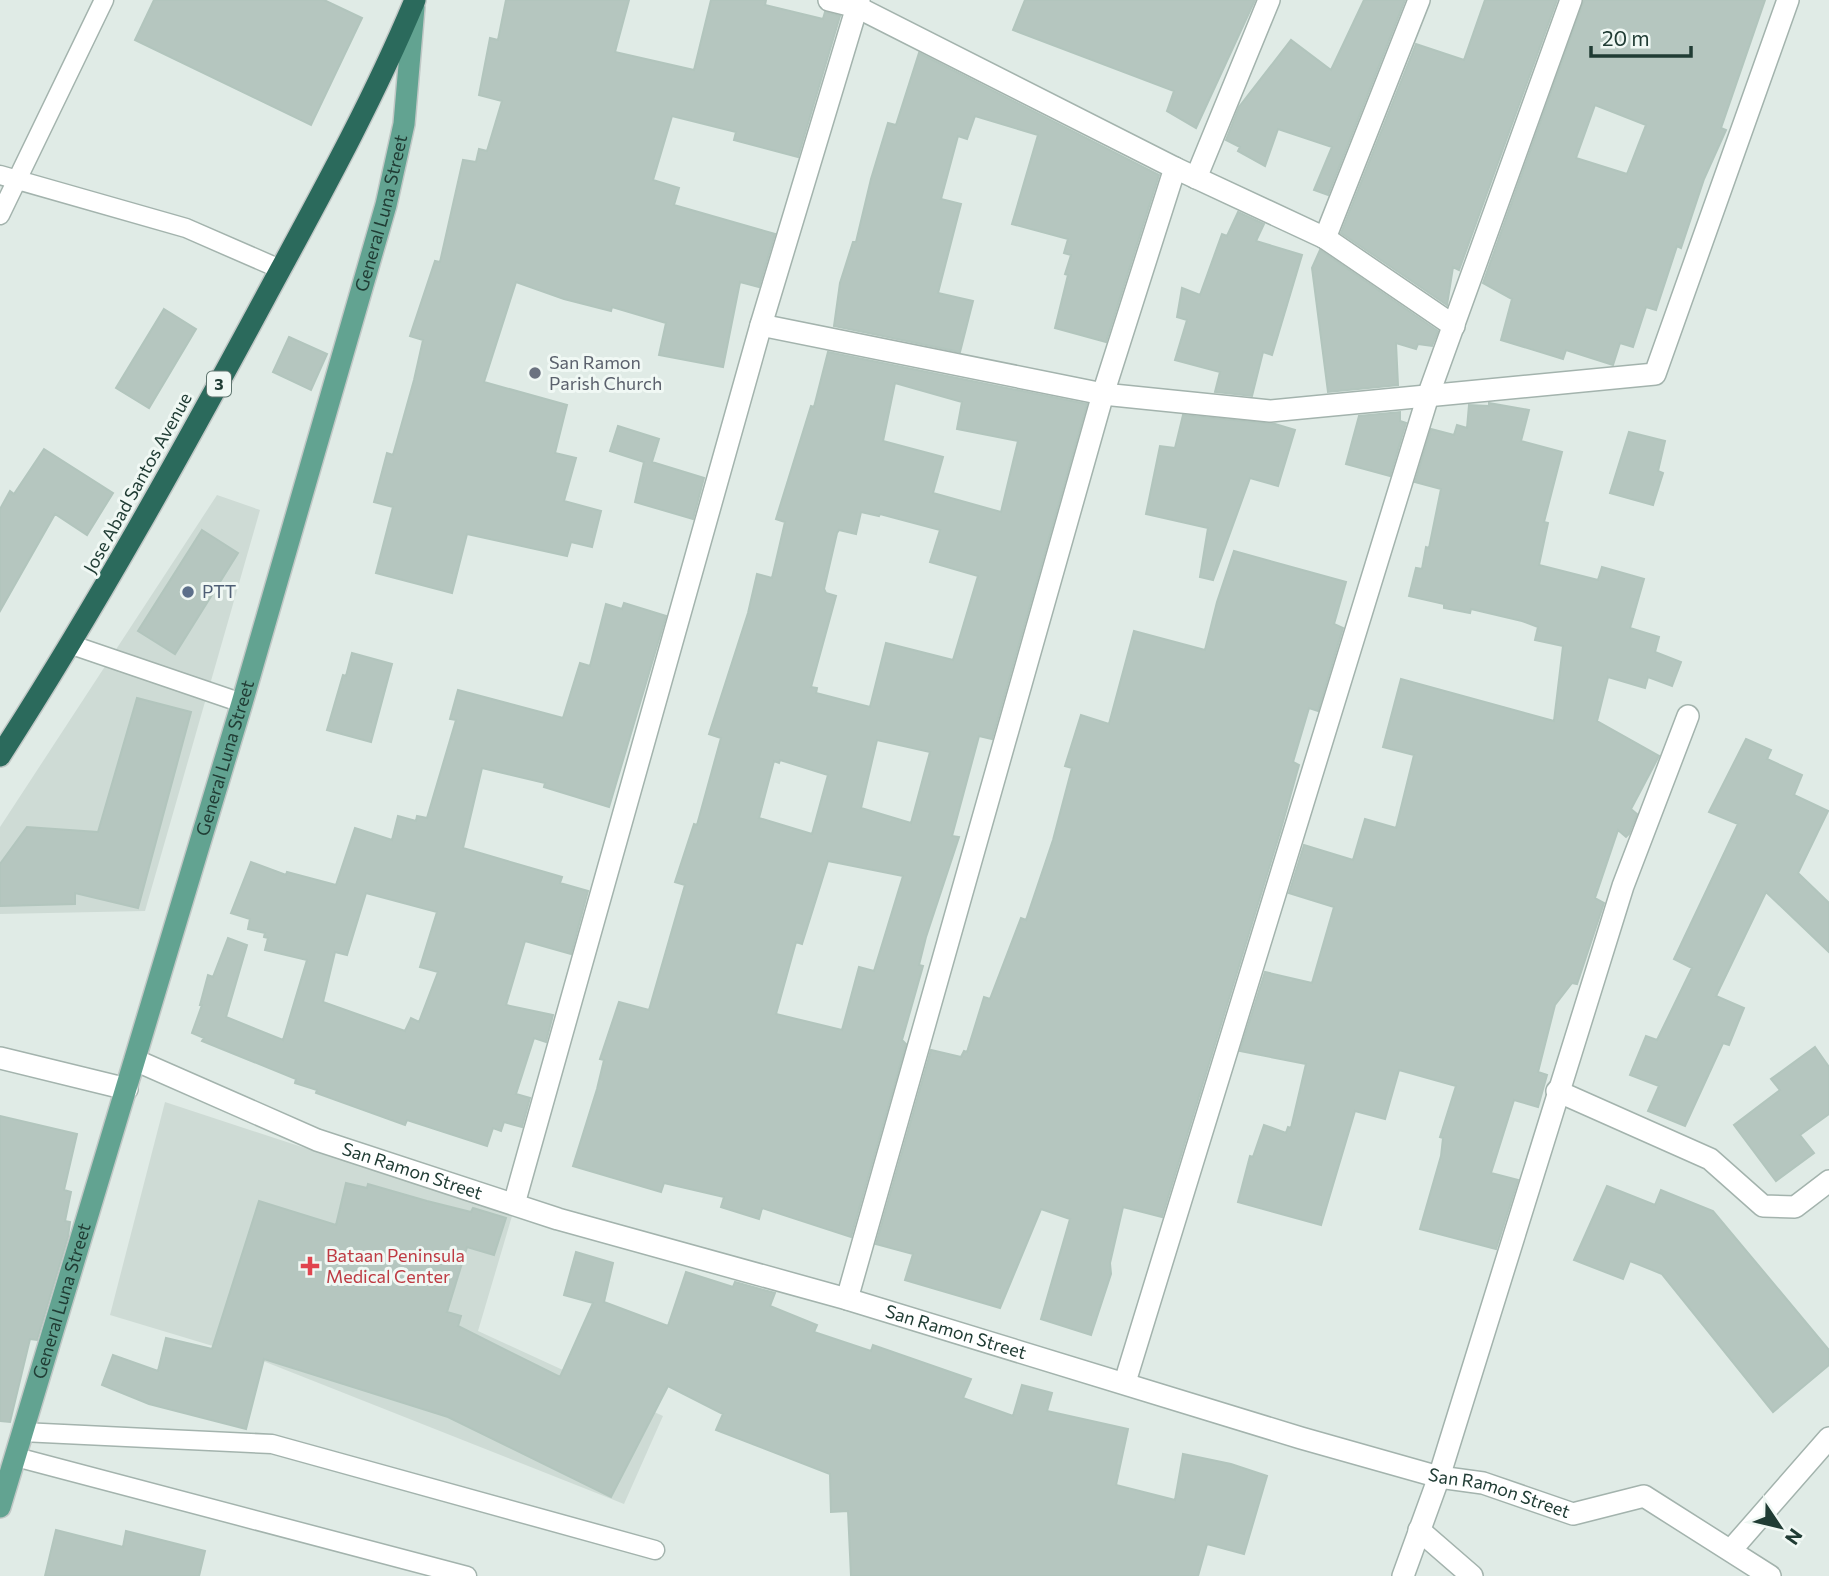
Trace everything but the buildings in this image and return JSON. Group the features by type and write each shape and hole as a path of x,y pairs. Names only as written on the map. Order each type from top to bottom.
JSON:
{"highway":[{"name":"Jose Abad Santos Avenue","path":"0,757 72,645 164,487 384,74 415,0"}],"main road":[{"name":"General Luna Street","path":"0,1507 242,702 386,205 404,124 415,0"}],"street":[{"path":"829,0 858,4 1175,168 1325,238 1454,326"},
{"path":"1196,178 1269,0"},
{"path":"1325,238 1419,0"},
{"path":"1125,1382 1428,396 1571,0"},
{"path":"761,325 1103,394 1270,411 1656,374 1788,0"},
{"path":"514,1204 761,325 858,4"},
{"path":"847,1299 1103,394 1175,168"},
{"path":"1403,1576 1439,1477 1623,886 1688,716"},
{"path":"0,1058 127,1089"},
{"name":"San Ramon Street","path":"135,1060 317,1140 558,1219 847,1299 1301,1438 1439,1477 1483,1483 1573,1514 1644,1496 1770,1576"},
{"path":"1557,1091 1710,1159 1763,1206 1795,1207 1829,1181"},
{"path":"1731,1550 1829,1438"},
{"path":"1419,1530 1472,1576"}],"lane":[{"path":"0,215 9,178 104,0"},
{"path":"9,178 186,228 281,269"},
{"path":"72,645 242,702"},
{"path":"23,1432 272,1444 655,1550"},
{"path":"16,1457 467,1576"}],"shaded area":[{"path":"217,495 260,510 145,911 0,914 0,827"},
{"name":"Bataan Peninsula Medical Center","path":"165,1102 512,1216 478,1331 663,1416 624,1504 263,1361 110,1315"}],"place":[{"name":"San Ramon Parish Church","path":"535,373"},
{"name":"PTT","path":"188,592"},
{"name":"Bataan Peninsula Medical Center","path":"310,1266"}]}
